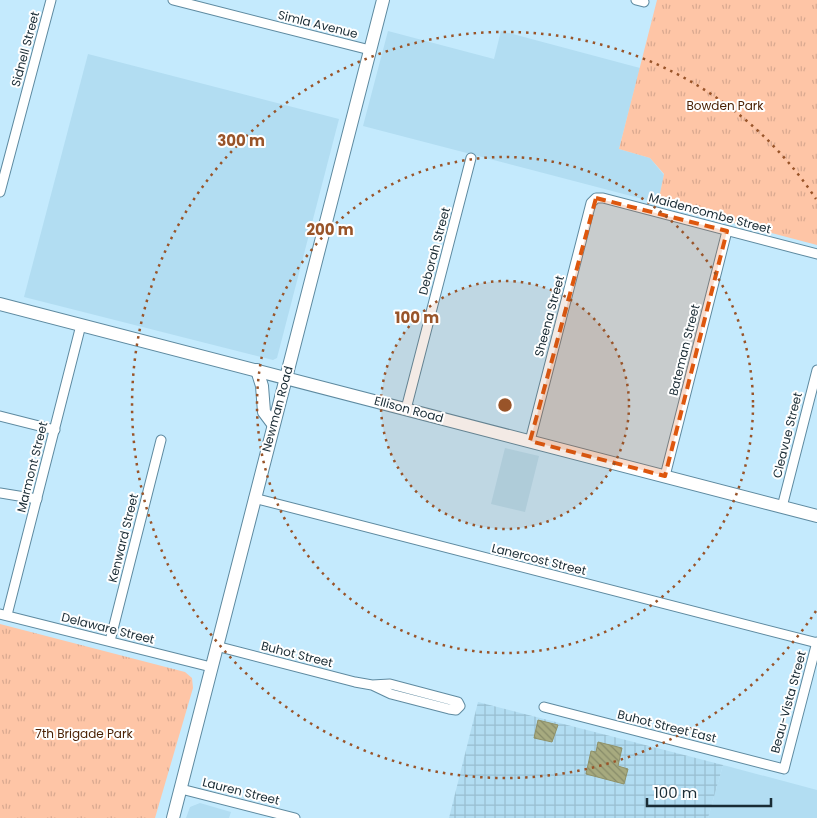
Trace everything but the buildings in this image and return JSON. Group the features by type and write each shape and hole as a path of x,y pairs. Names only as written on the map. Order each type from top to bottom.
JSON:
{"main road":[{"name":"Newman Road","path":"173,818 383,0"},
{"name":"Ellison Road","path":"0,304 817,516"},
{"path":"257,370 262,386 264,412 273,424"}],"street":[{"name":"Sidnell Street","path":"0,192 51,0"},
{"name":"Simla Avenue","path":"173,0 370,50"},
{"name":"Deborah Street","path":"406,409 471,158"},
{"name":"Maidencombe Street","path":"596,198 603,198 817,254"},
{"name":"Sheena Street","path":"530,441 592,203 596,198"},
{"name":"Bateman Street","path":"665,476 728,231"},
{"name":"Marmont Street","path":"3,615 37,499 81,325"},
{"name":"Cleavue Street","path":"782,507 817,370"},
{"path":"0,416 55,430"},
{"name":"Kenward Street","path":"110,641 161,440"},
{"path":"0,493 37,499"},
{"name":"Lanercost Street","path":"254,498 817,643"},
{"name":"Delaware Street","path":"3,615 211,667"},
{"name":"Beau-Vista Street","path":"784,769 817,643"},
{"name":"Buhot Street","path":"216,646 372,685 391,694 449,709 457,709 460,706 458,702 394,685 372,685"},
{"name":"Buhot Street East","path":"544,707 784,769"},
{"name":"Lauren Street","path":"181,789 295,818"}],"highlighted area":[{"path":"596,198 727,231 665,476 530,441"}],"shaded area":[{"path":"388,31 494,59 501,31 640,68 619,149 650,158 664,175 658,203 363,126"},
{"path":"88,54 339,119 277,358 273,360 24,297"},
{"path":"505,448 539,456 525,512 491,504"},
{"path":"478,702 723,765 708,818 449,818"},
{"path":"723,765 817,790 817,818 708,818"},
{"path":"200,803 231,812 229,818 186,818 190,807"}],"green space":[{"name":"Bowden Park","path":"657,0 817,0 817,245 658,203 664,174 650,158 619,149"},
{"name":"7th Brigade Park","path":"0,624 185,672 192,678 193,688 155,818 0,818"}]}
